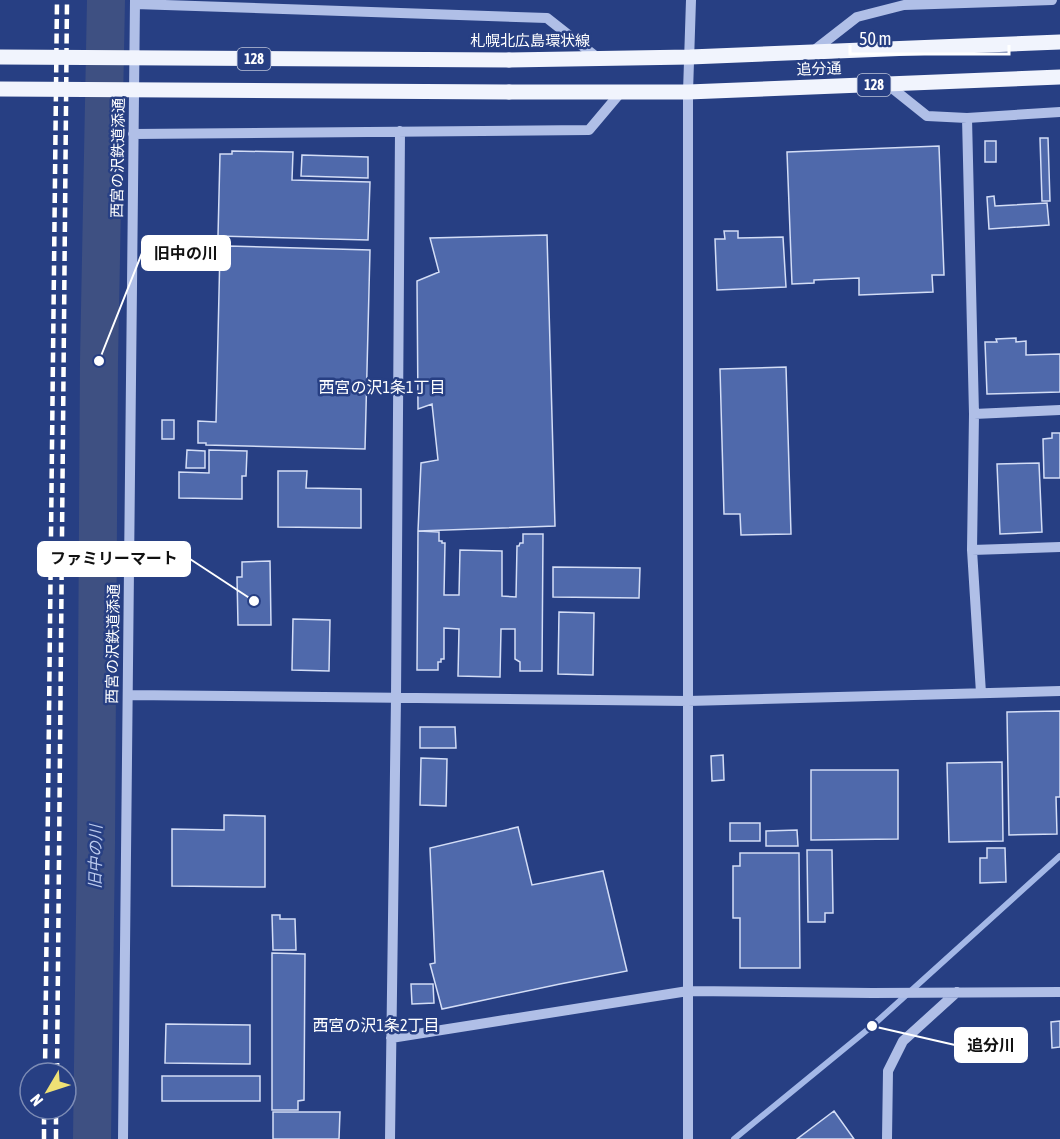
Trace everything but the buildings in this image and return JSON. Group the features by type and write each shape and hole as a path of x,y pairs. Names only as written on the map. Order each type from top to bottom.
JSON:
{"main road":[{"name":"札幌北広島環状線","path":"0,57 509,60 690,57 1060,42"},
{"name":"追分通","path":"688,92 1060,77"},
{"name":"128","path":"0,89 688,92"}],"street":[{"path":"688,1139 688,92 691,0"},
{"path":"812,52 857,17 904,5 1052,0"},
{"path":"135,2 547,18 599,58"},
{"name":"西宮の沢鉄道添通","path":"123,1139 135,2"},
{"path":"886,84 927,116 967,118 1060,112"},
{"path":"133,134 589,130 621,92"},
{"path":"967,118 974,414 972,550 981,693"},
{"path":"390,1139 400,131"},
{"path":"974,414 1060,410"},
{"path":"972,550 1060,547"},
{"path":"128,695 688,701 1060,690"},
{"path":"391,1038 688,991 1060,992"},
{"path":"887,1139 888,1071 903,1041 957,992"}],"waterway":[{"name":"旧中の川","path":"92,1139 99,361 106,0"},
{"path":"734,1139 872,1026 1060,856"}],"railway":[{"path":"45,1061 57,0"},
{"path":"57,1061 67,0"},
{"path":"44,1121 44,1139"},
{"path":"56,1121 56,1139"}],"place":[{"name":"旧中の川","path":"99,361"},
{"name":"ファミリーマート","path":"254,601"},
{"name":"追分川","path":"872,1026"}],"district":[{"name":"西宮の沢1条1丁目","path":"382,387"},
{"name":"西宮の沢1条2丁目","path":"376,1025"}]}
